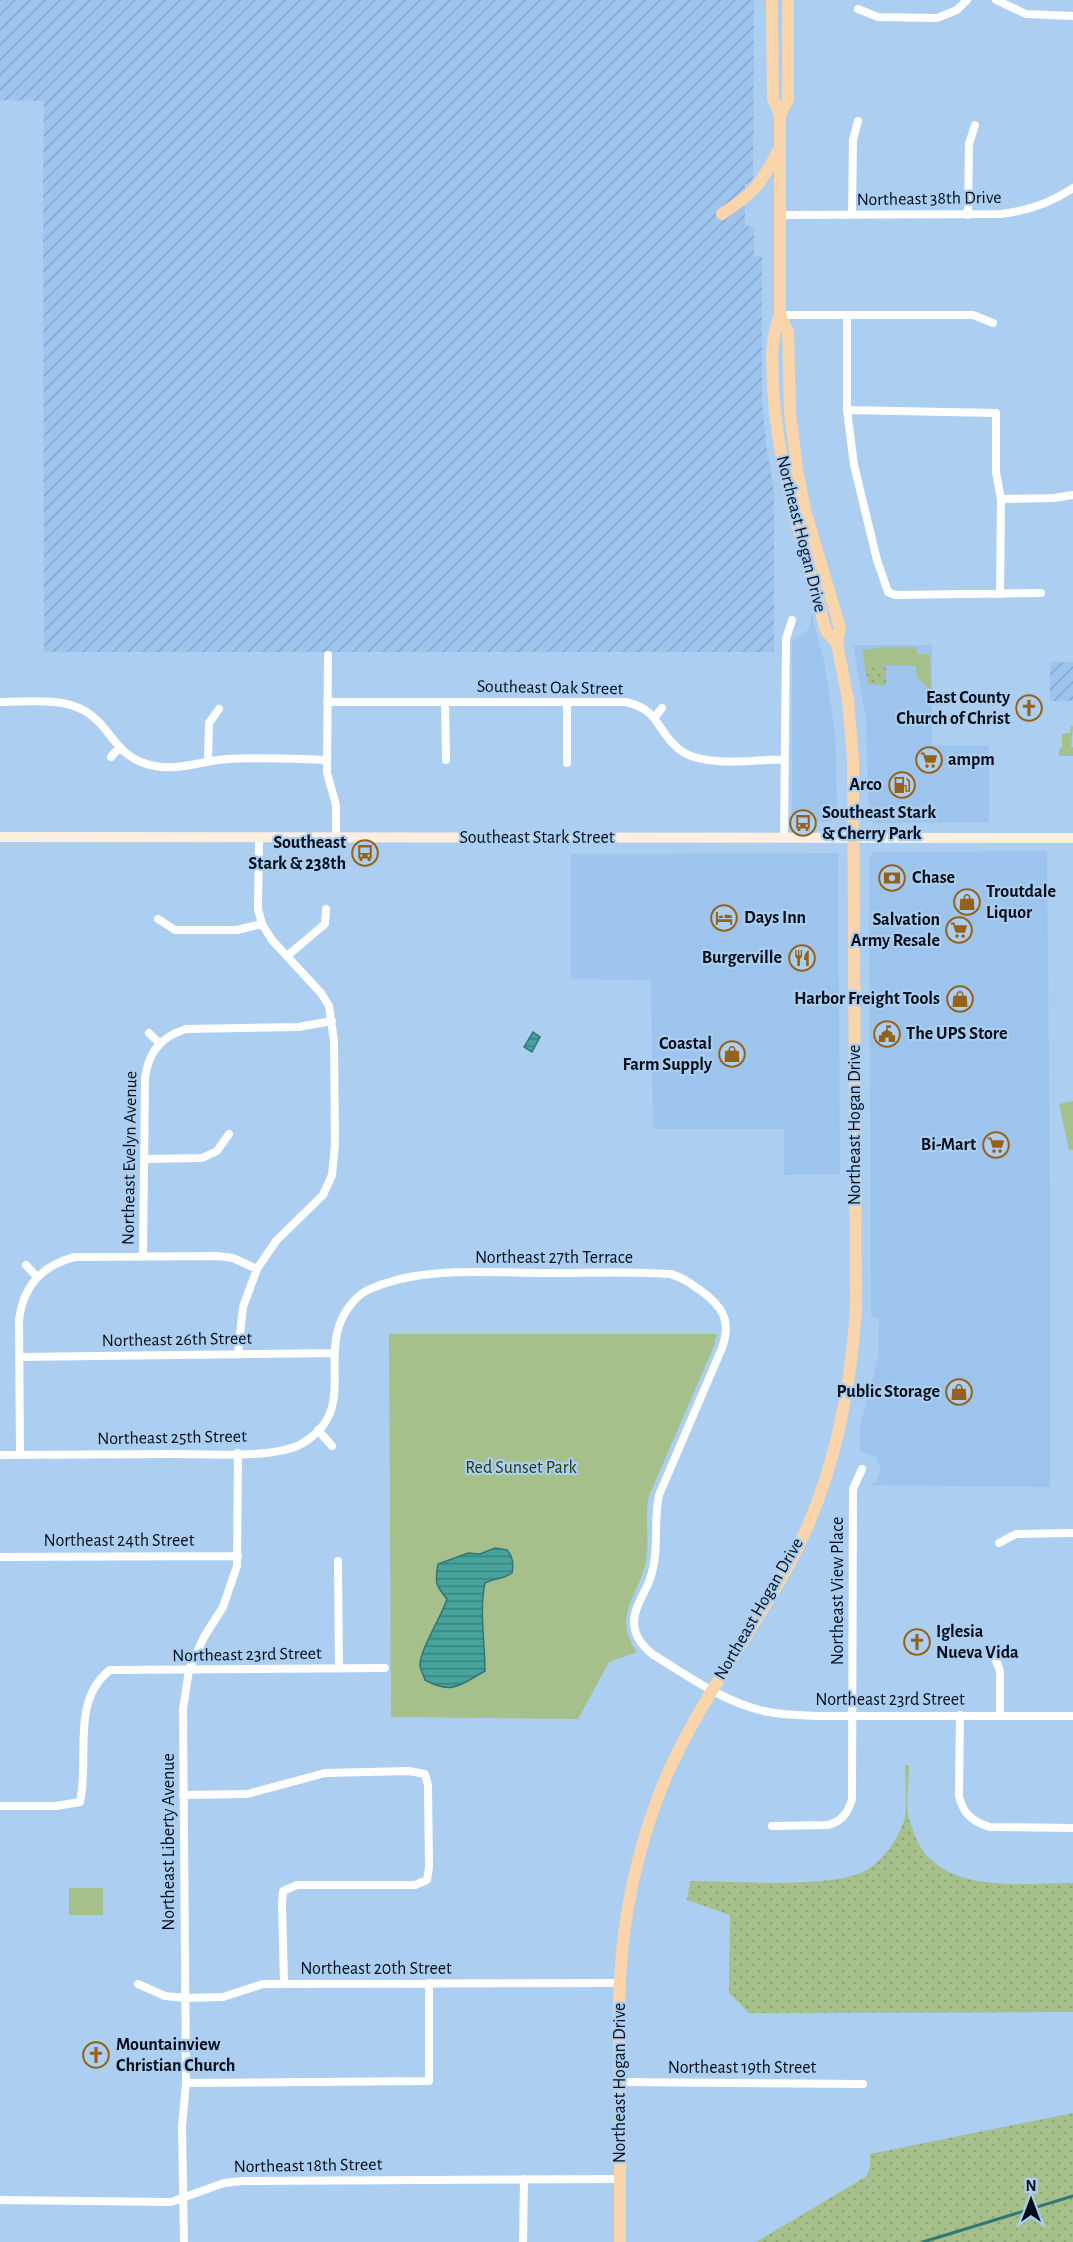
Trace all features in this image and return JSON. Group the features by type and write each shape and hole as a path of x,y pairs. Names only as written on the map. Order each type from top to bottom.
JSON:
{"highway":[{"name":"Northeast Hogan Drive","path":"620,2242 619,1983 628,1902 648,1824 671,1766 712,1690 783,1576 818,1500 835,1449 848,1390 856,1308 854,838 851,731 837,643 826,631 782,467 774,399 773,334 780,315 780,115 772,99 772,0"},
{"name":"Northeast Hogan Drive","path":"780,115 788,99 788,0"},
{"path":"722,214 749,196 764,178 780,146"}],"main road":[{"name":"Southeast Stark Street","path":"0,837 1073,838"}],"street":[{"path":"858,9 878,18 937,18 957,10 967,0"},
{"path":"996,0 1026,14 1073,16"},
{"path":"852,215 853,140 858,121"},
{"path":"968,215 969,144 975,125"},
{"name":"Northeast 38th Drive","path":"780,215 968,215 1018,212 1045,203 1073,188"},
{"path":"780,315 973,315 993,323"},
{"path":"847,315 847,410 854,465 877,560 888,592 895,595 1041,593"},
{"path":"847,410 996,413 996,472 1001,499 1000,594"},
{"path":"1001,499 1054,498 1073,495"},
{"path":"784,838 786,639 792,620"},
{"path":"328,655 327,760 329,783 336,805 336,838"},
{"path":"0,702 53,702 75,706 97,720 118,748 140,762 159,767 174,768 229,759 327,760"},
{"name":"Southeast Oak Street","path":"327,702 626,702 646,710 655,717 673,744 681,751 700,760 784,759"},
{"path":"446,702 446,760"},
{"path":"567,703 567,763"},
{"path":"655,717 662,708"},
{"path":"208,761 209,723 219,709"},
{"path":"111,757 118,748"},
{"path":"238,1354 243,1307 256,1269 276,1241 323,1195 332,1175 335,1133 334,1041 329,1006 321,993 262,924 258,909 259,837"},
{"path":"287,956 325,924 326,909"},
{"path":"158,919 175,930 237,930 262,924"},
{"path":"149,1033 159,1043 176,1032 186,1029 298,1027 332,1022"},
{"name":"Northeast Evelyn Avenue","path":"143,1256 145,1079 149,1058 159,1043"},
{"path":"145,1159 202,1158 217,1151 229,1134"},
{"path":"20,1455 20,1308 28,1289 37,1277 54,1264 75,1257 217,1256 233,1258 256,1269"},
{"path":"26,1265 37,1277"},
{"name":"Northeast 27th Terrace","path":"318,1430 334,1405 335,1353 340,1323 351,1305 366,1291 384,1284 432,1273 663,1273 686,1280 717,1302"},
{"name":"Northeast 23rd Street","path":"717,1302 724,1319 725,1339 659,1495 656,1516 656,1560 634,1618 635,1633 644,1647 652,1654 735,1702 775,1713 852,1716 1073,1716"},
{"name":"Northeast 26th Street","path":"19,1357 335,1353"},
{"path":"318,1430 332,1446"},
{"name":"Northeast 25th Street","path":"0,1455 281,1451 301,1444 318,1430"},
{"name":"Northeast Liberty Avenue","path":"184,2242 182,2126 186,2083 186,1998 183,1709 189,1670 204,1637 228,1595 238,1556 238,1453"},
{"name":"Northeast View Place","path":"772,1826 836,1823 843,1817 852,1799 853,1489 862,1469"},
{"path":"999,1543 1016,1534 1073,1533"},
{"name":"Northeast 24th Street","path":"0,1557 238,1556"},
{"path":"338,1561 339,1669"},
{"path":"994,1655 1000,1671 1000,1715"},
{"name":"Northeast 23rd Street","path":"0,1806 56,1806 80,1802 84,1783 86,1703 100,1678 110,1670 385,1668"},
{"path":"960,1715 959,1796 961,1807 969,1816 978,1824 990,1827 1073,1828"},
{"path":"183,1795 247,1794 332,1772 409,1771 424,1774 428,1785 429,1867 427,1880 414,1885 297,1885 284,1891 282,1903 284,1984"},
{"path":"186,2083 429,2081 429,1983"},
{"name":"Northeast 20th Street","path":"138,1984 165,1996 186,1998 223,1997 254,1986 284,1984 619,1983"},
{"name":"Northeast 19th Street","path":"620,2082 863,2084"},
{"path":"523,2242 525,2179"},
{"name":"Northeast 18th Street","path":"0,2200 171,2202 224,2183 243,2181 620,2179"}],"shaded area":[{"path":"0,0 754,0 753,178 750,183 745,184 745,225 754,227 754,256 762,256 762,400 774,492 774,652 44,652 44,101 0,100"},
{"path":"811,613 824,661 835,732 837,812 833,820 827,822 801,822 792,814 792,642 809,629"},
{"path":"853,645 932,645 932,745 989,746 989,822 874,823 869,820 866,720"},
{"path":"1050,662 1073,662 1073,701 1050,701"},
{"path":"1047,851 1050,1487 870,1485 877,1481 881,1468 876,1457 860,1451 860,1426 878,1358 879,1318 871,1317 869,858 872,853 878,852"},
{"path":"838,853 840,1174 784,1175 784,1129 653,1129 651,980 571,979 571,854"},
{"path":"533,1032 540,1037 532,1052 524,1047"},
{"path":"495,1548 507,1550 512,1558 513,1567 509,1575 485,1583 482,1615 485,1671 456,1686 442,1687 425,1680 420,1666 421,1660 447,1599 437,1583 438,1564 468,1553 480,1554"}],"green space":[{"path":"916,647 917,654 930,654 931,691 916,676 916,666 886,665 865,668 862,650"},
{"path":"886,665 886,685 868,684 865,668"},
{"path":"1071,726 1073,726 1071,747 1073,747 1073,756 1059,756 1059,749 1062,748 1062,734 1070,733"},
{"path":"1073,1101 1073,1150 1069,1150 1059,1104"},
{"name":"Red Sunset Park","path":"389,1334 717,1334 714,1346 649,1496 646,1561 629,1606 626,1628 637,1652 609,1662 578,1719 391,1717"},
{"path":"905,1765 909,1765 907,1803 910,1822 925,1853 941,1867 960,1877 982,1882 1073,1883 1073,2012 749,2013 729,1993 730,1915 687,1900 690,1881 806,1882 849,1877 865,1871 884,1855 900,1831 906,1804"},
{"path":"69,1888 103,1888 103,1915 69,1915"},
{"path":"1073,2113 1073,2242 756,2242 867,2176 870,2154"}],"waterway":[{"path":"923,2242 1073,2196"}],"place":[{"name":"East County Church of Christ","path":"1029,708"},
{"name":"ampm","path":"929,760"},
{"name":"Arco","path":"902,785"},
{"name":"Southeast Stark & Cherry Park","path":"803,823"},
{"name":"Southeast Stark & 238th","path":"365,853"},
{"name":"Chase","path":"892,878"},
{"name":"Troutdale Liquor","path":"967,902"},
{"name":"Days Inn","path":"724,918"},
{"name":"Salvation Army Resale","path":"959,930"},
{"name":"Burgerville","path":"802,958"},
{"name":"Harbor Freight Tools","path":"960,999"},
{"name":"The UPS Store","path":"887,1034"},
{"name":"Coastal Farm Supply","path":"732,1054"},
{"name":"Bi-Mart","path":"996,1145"},
{"name":"Public Storage","path":"959,1392"},
{"name":"Iglesia Nueva Vida","path":"917,1642"},
{"name":"Mountainview Christian Church","path":"96,2055"}]}
